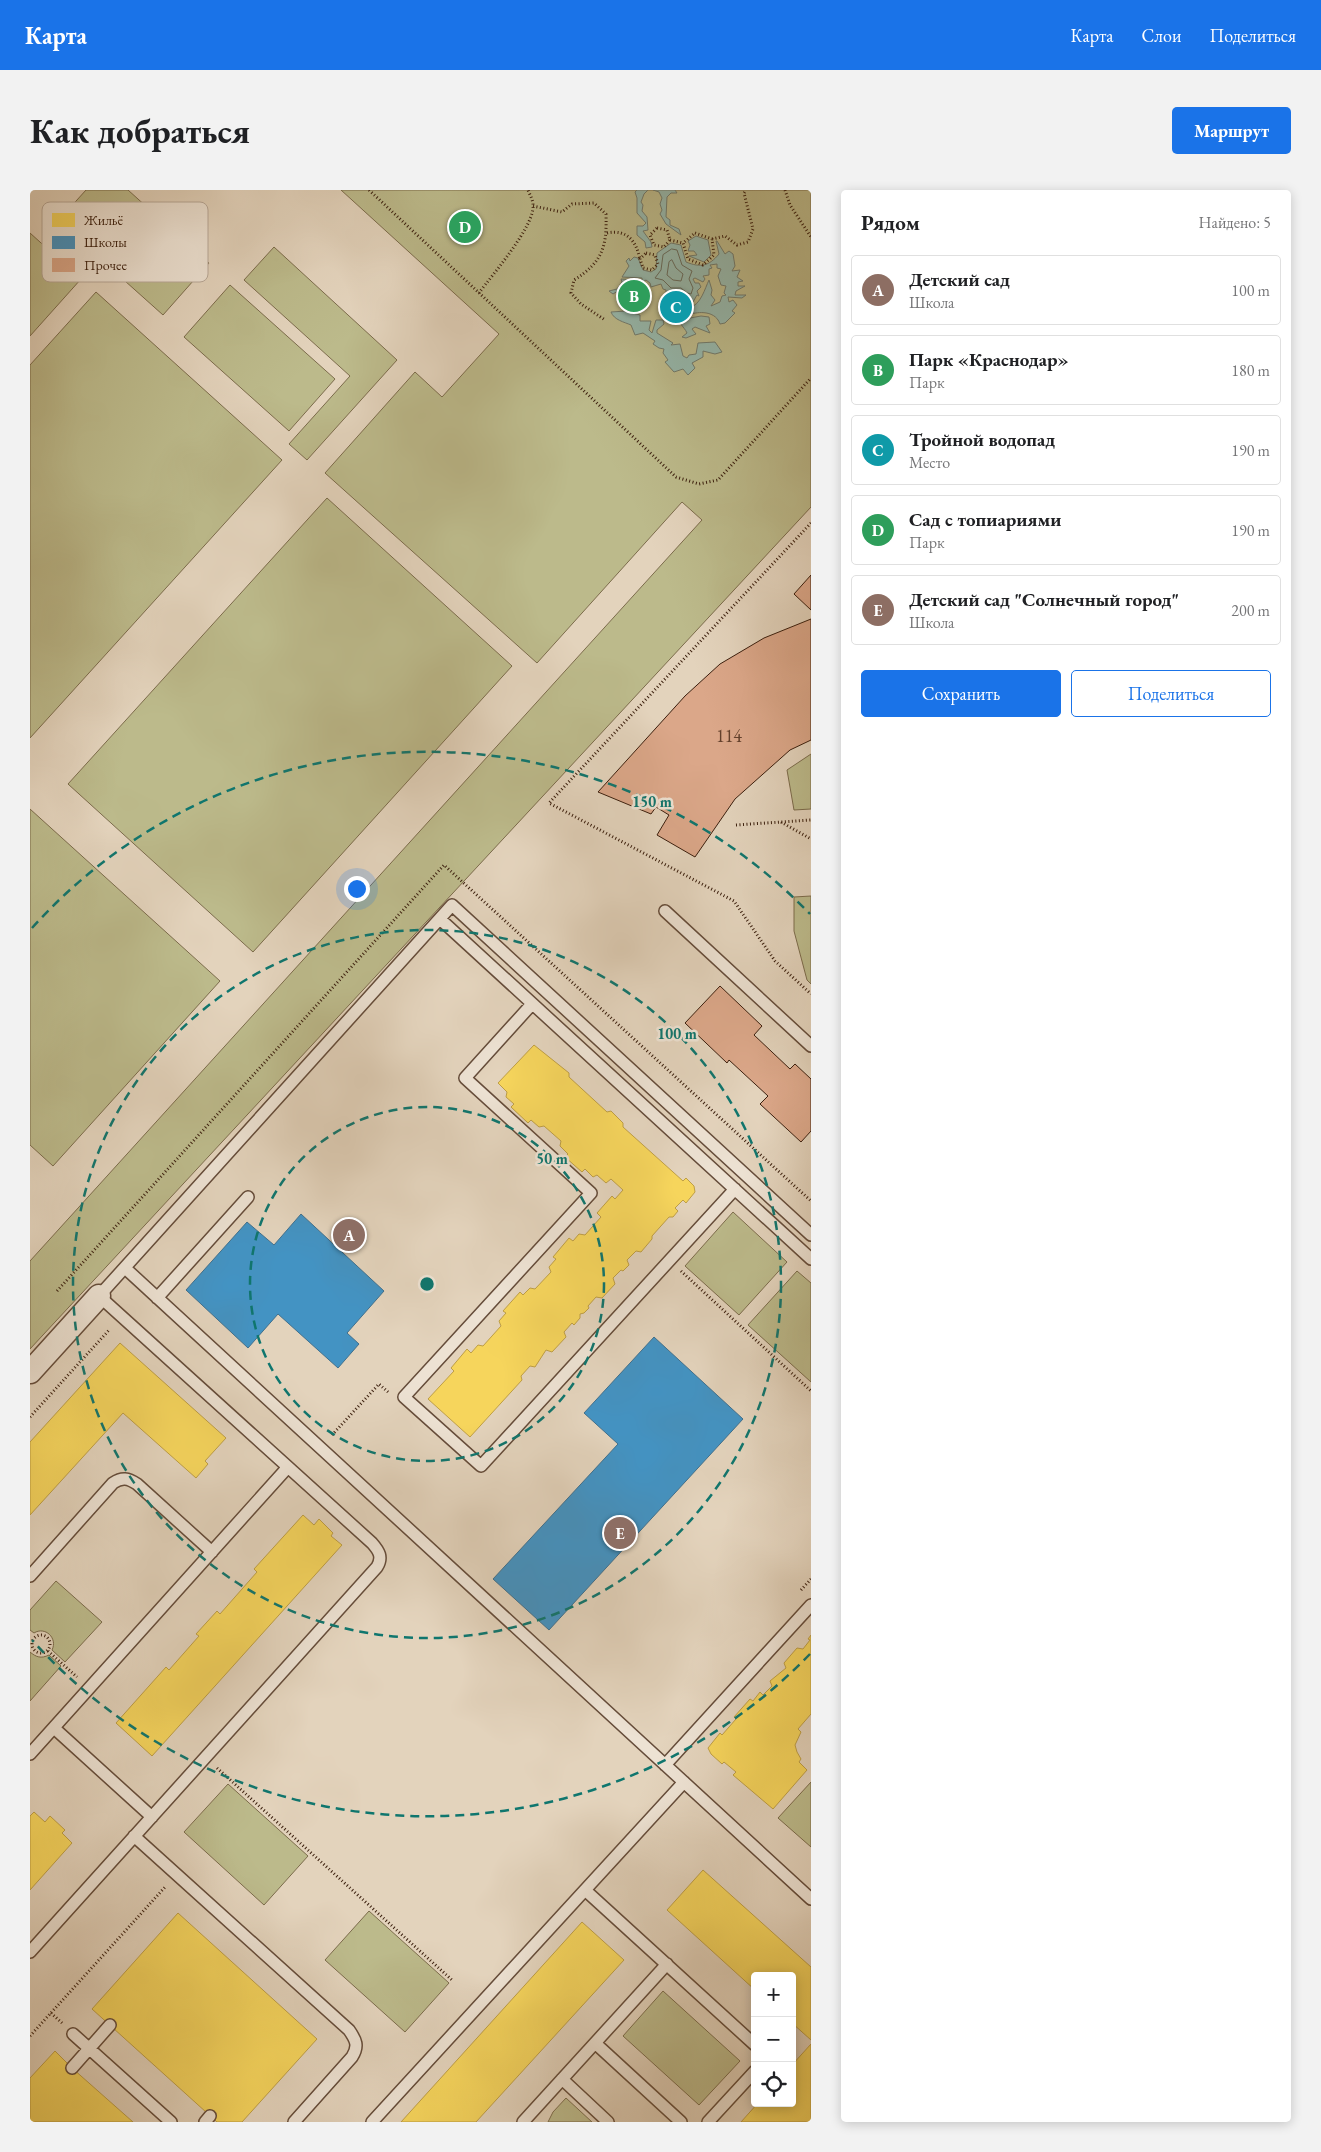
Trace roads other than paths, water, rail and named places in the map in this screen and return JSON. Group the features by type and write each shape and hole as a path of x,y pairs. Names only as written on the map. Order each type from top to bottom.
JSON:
{"street":[{"path":"30,1372 99,1296"}],"lane":[{"path":"30,1952 380,1561 379,1551 372,1543 99,1296 452,905 811,1235"},
{"path":"665,912 811,1046"},
{"path":"440,919 811,1259"},
{"path":"532,1004 465,1078 591,1193 404,1397 481,1466 735,1189"},
{"path":"157,1298 248,1197"},
{"path":"124,1268 811,1899"},
{"path":"30,1754 288,1468"},
{"path":"30,1576 113,1483 120,1479 130,1480 137,1484 212,1552"},
{"path":"665,1765 811,1605"},
{"path":"54,1728 152,1817"},
{"path":"372,2122 684,1782"},
{"path":"134,1836 349,2030 356,2040 356,2050 352,2058 294,2122"},
{"path":"585,1890 751,2041"},
{"path":"523,2122 667,1964"},
{"path":"72,2068 110,2025"},
{"path":"73,2034 171,2122"},
{"path":"595,2043 681,2122"},
{"path":"708,2122 751,2075"},
{"path":"562,2080 608,2122"}],"water":[{"path":"637,190 648,190 641,202 643,205 642,211 647,217 648,230 643,231 651,242 652,247 646,248 645,242 637,235 637,226 643,226 646,223 637,213 635,192"},
{"path":"653,190 675,190 677,193 671,193 667,197 666,217 670,220 670,225 679,229 681,235 666,224 660,214 662,198 659,192"},
{"path":"696,236 708,240 711,255 704,262 689,256 697,255 694,251 688,251 690,245 688,241"},
{"path":"716,241 725,254 729,251 733,254 735,266 732,271 740,270 737,277 743,281 738,282 738,286 745,286 736,291 735,295 746,295 742,298 728,297 729,302 733,300 737,305 732,311 735,313 725,323 720,324 715,317 708,313 691,314 690,318 709,317 710,324 706,326 710,333 695,327 692,329 696,334 686,338 682,337 687,333 679,319 681,313 687,315 686,318 688,318 689,308 700,300 709,280 712,290 711,295 715,300 711,306 720,302 722,296 726,295 724,293 726,286 721,285 718,276 721,269 717,268 717,264 710,265 712,268 709,269 709,275 703,276 705,279 703,282 695,278 693,279 701,287 697,291 699,296 697,295 693,302 679,297 682,295 676,292 666,296 666,290 663,289 661,284 651,287 650,283 646,280 641,283 644,290 626,293 627,297 633,294 641,295 628,300 628,302 633,301 636,304 627,303 625,299 620,297 621,295 618,291 613,294 609,291 617,289 622,282 621,279 642,280 642,278 622,277 629,266 626,261 629,258 630,261 634,257 638,258 643,270 651,272 656,269 657,253 671,243 681,245 686,262 704,265 712,261 719,254"},
{"path":"626,311 640,315 640,321 651,321 649,330 652,333 656,320 663,320 664,324 657,330 657,333 673,343 671,345 680,344 683,356 687,358 689,355 696,354 698,343 715,342 722,352 715,354 703,351 703,357 692,363 695,368 688,375 683,369 674,372 665,362 668,360 663,353 664,349 653,344 655,341 643,333 635,335 631,325 617,319 611,312"}],"place":[{"name":"Сад с топиариями","path":"465,227"},
{"name":"Парк «Краснодар»","path":"634,296"},
{"name":"Тройной водопад","path":"676,307"},
{"name":"Детский сад","path":"349,1235"},
{"name":"Детский сад \"Солнечный город\"","path":"620,1533"}]}
